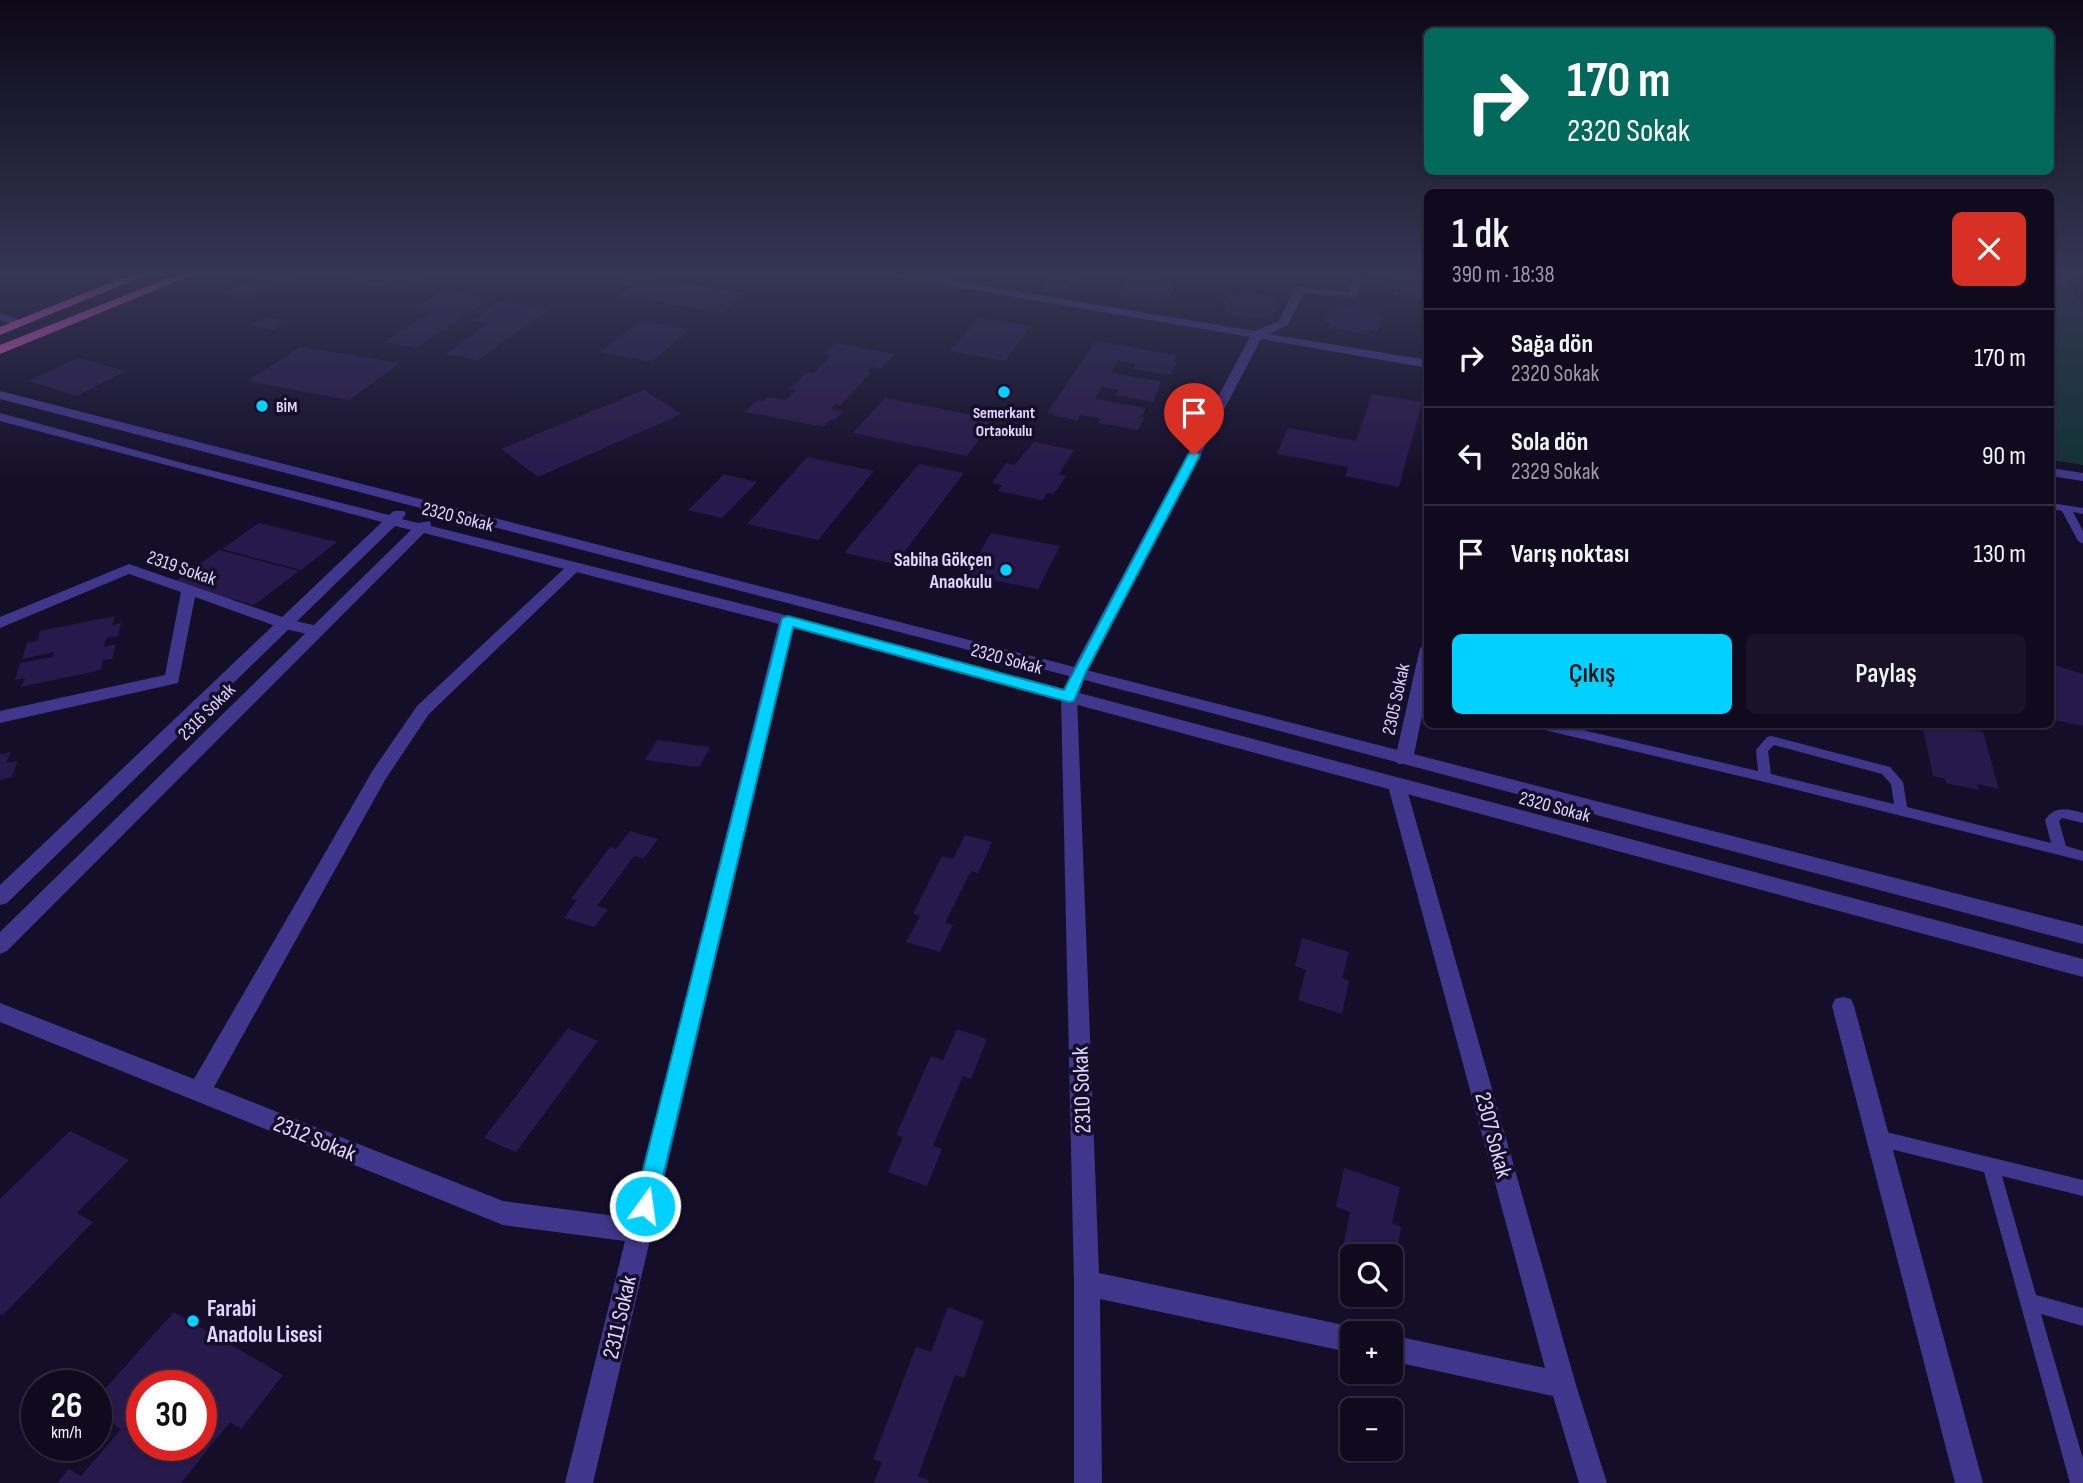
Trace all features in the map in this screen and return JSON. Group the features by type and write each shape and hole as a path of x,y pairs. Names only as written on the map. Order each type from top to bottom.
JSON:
{"highway":[{"path":"2,351 23,342"}],"street":[{"path":"1069,697 1079,672 1254,342"},
{"path":"1305,342 1424,363"},
{"name":"2320 Sokak","path":"0,395 1079,672 2083,935"},
{"name":"2320 Sokak","path":"0,417 420,528 788,621 2083,968"},
{"path":"2054,472 2083,477"},
{"name":"2316 Sokak","path":"0,897 287,624 411,501"},
{"name":"2316 Sokak","path":"0,945 420,528 445,510"},
{"path":"199,1091 379,775 423,710 574,567"},
{"name":"2319 Sokak","path":"0,623 129,569 287,624 316,631"},
{"path":"0,717 172,678 189,590"},
{"name":"2311 Sokak","path":"579,1483 788,621"},
{"name":"2305 Sokak","path":"1404,759 1424,666"},
{"name":"2310 Sokak","path":"1069,697 1087,1283 1088,1483"},
{"name":"2307 Sokak","path":"1397,786 1563,1385 1593,1483"},
{"path":"1843,1006 1969,1483"},
{"name":"2312 Sokak","path":"0,1012 503,1213 639,1231"},
{"path":"1087,1283 1340,1337"},
{"path":"1403,1351 1563,1385"}],"lane":[{"path":"2054,506 2083,511"},
{"path":"2066,508 2083,541"},
{"path":"1553,728 2083,856"},
{"path":"1765,777 1762,750 1771,740 1886,770 1897,782 1901,811"},
{"path":"2060,850 2052,820 2062,813 2083,818"},
{"path":"1878,1138 2083,1188"},
{"path":"1990,1165 2080,1483"},
{"path":"2029,1302 2083,1317"}],"green space":[{"path":"2054,342 2083,342 2083,465 2054,460"}],"building":[{"path":"385,342 425,342 416,348"},
{"path":"462,342 503,342 478,360 445,354"},
{"path":"613,342 675,342 652,362 600,352"},
{"path":"958,342 1019,342 1005,361 950,351"},
{"path":"1095,342 1177,355 1173,362 1177,362 1170,375 1133,369 1136,364 1118,361 1111,373 1161,381 1153,402 1115,395 1118,390 1102,387 1095,399 1146,408 1141,417 1145,417 1138,430 1098,423 1101,419 1080,415 1077,421 1047,413"},
{"path":"835,343 895,354 881,369 872,367 867,371 871,372 841,405 835,404 831,409 843,411 835,420 831,419 824,427 745,412 757,400 764,401 768,397 786,400 796,390 790,389 807,372 814,373 832,355 824,354"},
{"path":"301,347 400,363 349,400 247,381"},
{"path":"78,358 126,371 77,396 29,381"},
{"path":"644,390 682,414 538,477 501,449"},
{"path":"1372,394 1422,402 1399,487 1345,476 1348,467 1277,454 1288,428 1356,441"},
{"path":"885,398 994,419 967,456 853,433"},
{"path":"1034,442 1074,450 1059,474 1066,476 1054,494 1047,493 1042,500 998,491 1002,485 992,483 1006,463 1014,465"},
{"path":"807,457 874,471 818,540 747,524"},
{"path":"919,464 964,473 895,564 844,553"},
{"path":"724,474 757,482 722,518 688,510"},
{"path":"259,523 337,542 301,570 222,549"},
{"path":"991,533 1060,546 1038,589 967,575"},
{"path":"219,550 299,571 254,605 173,583"},
{"path":"115,616 112,625 121,623 118,636 106,638 104,647 116,644 112,659 103,660 101,670 21,687 25,678 15,680 20,663 52,657 54,652 22,659 27,643 37,641 40,631"},
{"path":"2054,665 2083,674 2083,726 2055,720"},
{"path":"1923,728 1963,728 1983,732 1999,789 1977,784 1979,790 1946,783 1945,779 1933,776"},
{"path":"657,740 710,747 699,767 645,760"},
{"path":"11,752 6,763 18,761 12,777 0,780 0,754"},
{"path":"630,831 658,839 644,858 634,856 597,906 608,909 594,927 564,918 577,900 571,899 610,847 616,849"},
{"path":"965,835 992,842 978,873 971,871 945,923 953,925 940,952 906,942 920,916 913,914 942,856 953,859"},
{"path":"1302,938 1349,952 1342,978 1349,981 1342,1014 1298,1000 1306,970 1295,966"},
{"path":"568,1028 598,1041 516,1152 484,1138"},
{"path":"957,1029 987,1039 971,1079 963,1076 933,1146 942,1149 927,1186 888,1172 903,1137 896,1135 931,1056 943,1060"},
{"path":"70,1131 129,1160 77,1213 93,1222 3,1315 0,1314 0,1199"},
{"path":"1344,1168 1400,1187 1392,1223 1401,1227 1398,1244 1344,1244 1350,1212 1336,1207"},
{"path":"948,1307 984,1321 964,1378 955,1375 918,1476 929,1480 928,1483 874,1483 882,1462 873,1459 916,1347 931,1352"},
{"path":"174,1312 283,1375 241,1429 230,1422 217,1438 217,1370 126,1370 126,1461 199,1461 181,1483 57,1483 69,1469 81,1476 94,1461 112,1461 112,1440 121,1429 112,1423 112,1381"}],"place":[{"name":"Semerkant Ortaokulu","path":"1004,392"},
{"name":"BİM","path":"262,406"},
{"name":"Sabiha Gökçen Anaokulu","path":"1006,570"},
{"name":"Farabi Anadolu Lisesi","path":"193,1321"}],"route":[{"path":"645,1206 788,621 1069,697 1079,672 1194,455"}]}
